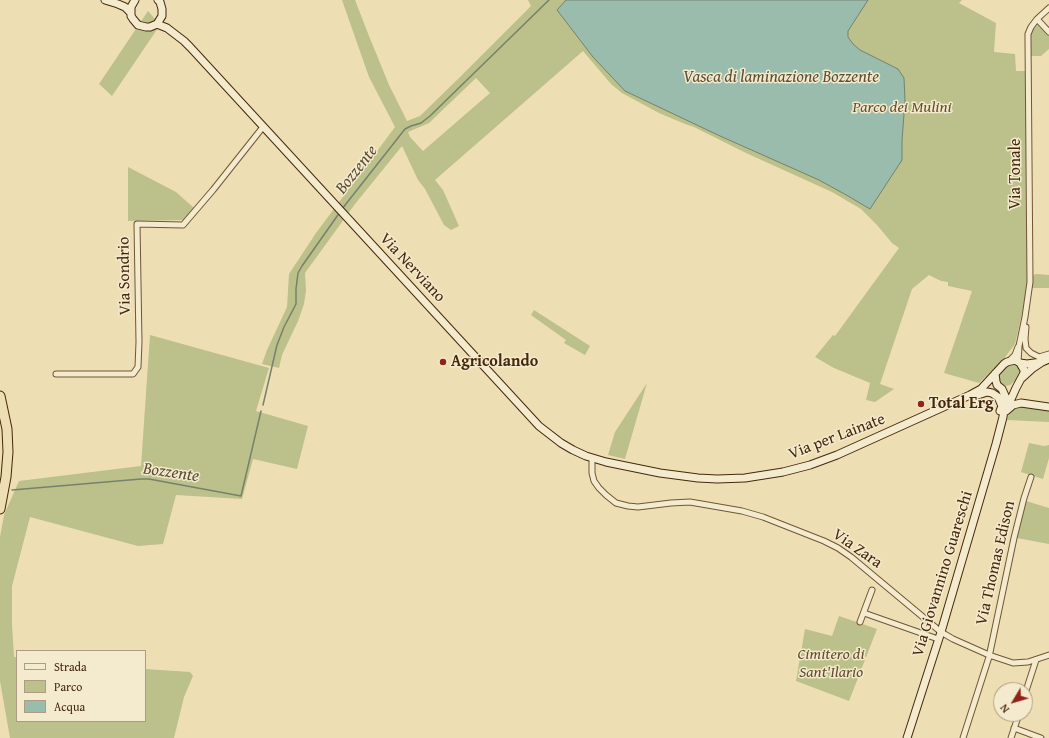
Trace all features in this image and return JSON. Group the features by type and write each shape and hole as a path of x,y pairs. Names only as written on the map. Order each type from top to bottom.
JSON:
{"highway":[{"path":"0,396 7,429 8,452 6,477 0,509"}],"street":[{"path":"106,0 125,7 138,25 146,28 157,24 162,16"},
{"path":"118,4 134,2 130,12"},
{"path":"161,2 162,16 167,28"},
{"name":"Via Tonale","path":"1019,346 1030,282 1028,40 1030,29 1049,8"},
{"path":"1037,20 1049,32"},
{"path":"157,24 167,28"},
{"name":"Via Nerviano","path":"167,28 184,41 539,426 561,443 573,450 592,458 623,465"},
{"name":"Via Sondrio","path":"56,374 133,374 138,367 139,342 137,224 183,225 263,127"},
{"path":"1025,316 1026,348 1031,353 1039,356 1049,354"},
{"path":"1019,346 1015,354 995,374 996,381 1008,400 1019,404 1049,407"},
{"path":"1019,346 1020,363 1024,370 1018,385 1016,397 1019,404"},
{"path":"1001,388 1008,389 1018,385 1026,374 1042,362 1049,359"},
{"path":"1009,361 1014,360 1027,364 1042,362"},
{"name":"Via per Lainate","path":"981,389 995,374"},
{"name":"Via Giovannino Guareschi","path":"907,738 941,632 1008,400 1018,385"},
{"name":"Via per Lainate","path":"623,465 698,478 736,478 769,475 801,468 828,459 981,389 1001,388"},
{"path":"931,412 938,412 982,393 992,393 998,396 1002,406 994,436 996,444"},
{"path":"1005,414 1013,405 1019,404"},
{"name":"Via Zara","path":"592,458 593,477 596,484 609,498 621,504 638,507 677,502 702,504 759,515 838,548 941,632 953,638 989,655 1013,663 1028,662 1049,655"},
{"name":"Via Thomas Edison","path":"962,738 989,655 1014,538 1024,498 1031,478"},
{"path":"860,622 872,590"},
{"path":"864,613 938,639"},
{"path":"1029,682 1036,660"},
{"path":"1011,738 1016,722"},
{"path":"1014,728 1041,738"}],"green space":[{"name":"Parco dei Mulini","path":"342,0 355,0 389,85 407,121 420,116 531,6 528,0 962,0 959,3 996,23 994,52 1015,54 1016,71 1025,71 1028,129 1027,278 1036,274 1049,275 1049,288 1028,288 1015,344 1003,360 979,383 944,373 972,291 948,286 948,282 941,281 929,275 912,289 880,384 894,389 875,402 866,400 870,383 834,368 815,357 833,335 835,336 899,248 892,243 861,209 832,192 746,153 694,127 659,113 622,93 611,84 583,51 435,180 443,190 459,226 451,230 444,225 425,189 418,180 402,146 355,204 305,273 306,291 304,304 298,321 282,355 279,368 262,364 287,307 289,274 316,233 395,127 369,77","holes":["476,78 490,93 423,151 410,137 408,132 429,123"]},
{"path":"148,11 160,25 112,96 99,84"},
{"path":"1038,23 1049,36 1049,49 1041,56 1031,56 1031,34"},
{"path":"128,167 176,192 194,208 184,220 128,221"},
{"path":"534,310 590,346 585,355 564,343 566,340 531,315"},
{"path":"150,335 269,368 256,411 308,426 297,469 253,459 242,499 176,495 163,544 138,546 30,517 12,586 12,625 14,657 16,657 16,722 146,722 146,669 190,672 193,676 184,697 174,738 10,738 0,681 0,537 4,515 19,481 141,466"},
{"path":"1013,363 1020,368 1021,373 1017,379 1010,385 1006,386 1000,381 999,374 1003,368"},
{"path":"647,383 625,459 608,455 615,432"},
{"path":"1024,406 1049,410 1049,422 1007,420 1009,413"},
{"path":"1029,443 1044,446 1049,445 1049,458 1043,479 1021,472"},
{"path":"1026,501 1049,508 1049,544 1017,538"},
{"name":"Cimitero di Sant'Ilario","path":"839,616 877,629 849,701 796,681 805,629 832,636"}],"water":[{"name":"Vasca di laminazione Bozzente","path":"566,0 868,0 848,31 848,37 860,50 898,69 904,78 905,101 902,160 870,209 819,180 720,136 625,91 593,57 557,10"}],"waterway":[{"name":"Bozzente","path":"342,209 405,129 421,123 430,116 549,0"},
{"name":"Bozzente","path":"263,405 277,345 284,327 296,304 298,273 340,212"},
{"name":"Bozzente","path":"12,490 149,479 241,496 261,411"}],"place":[{"name":"Agricolando","path":"443,362"},
{"name":"Total Erg","path":"921,404"}]}
